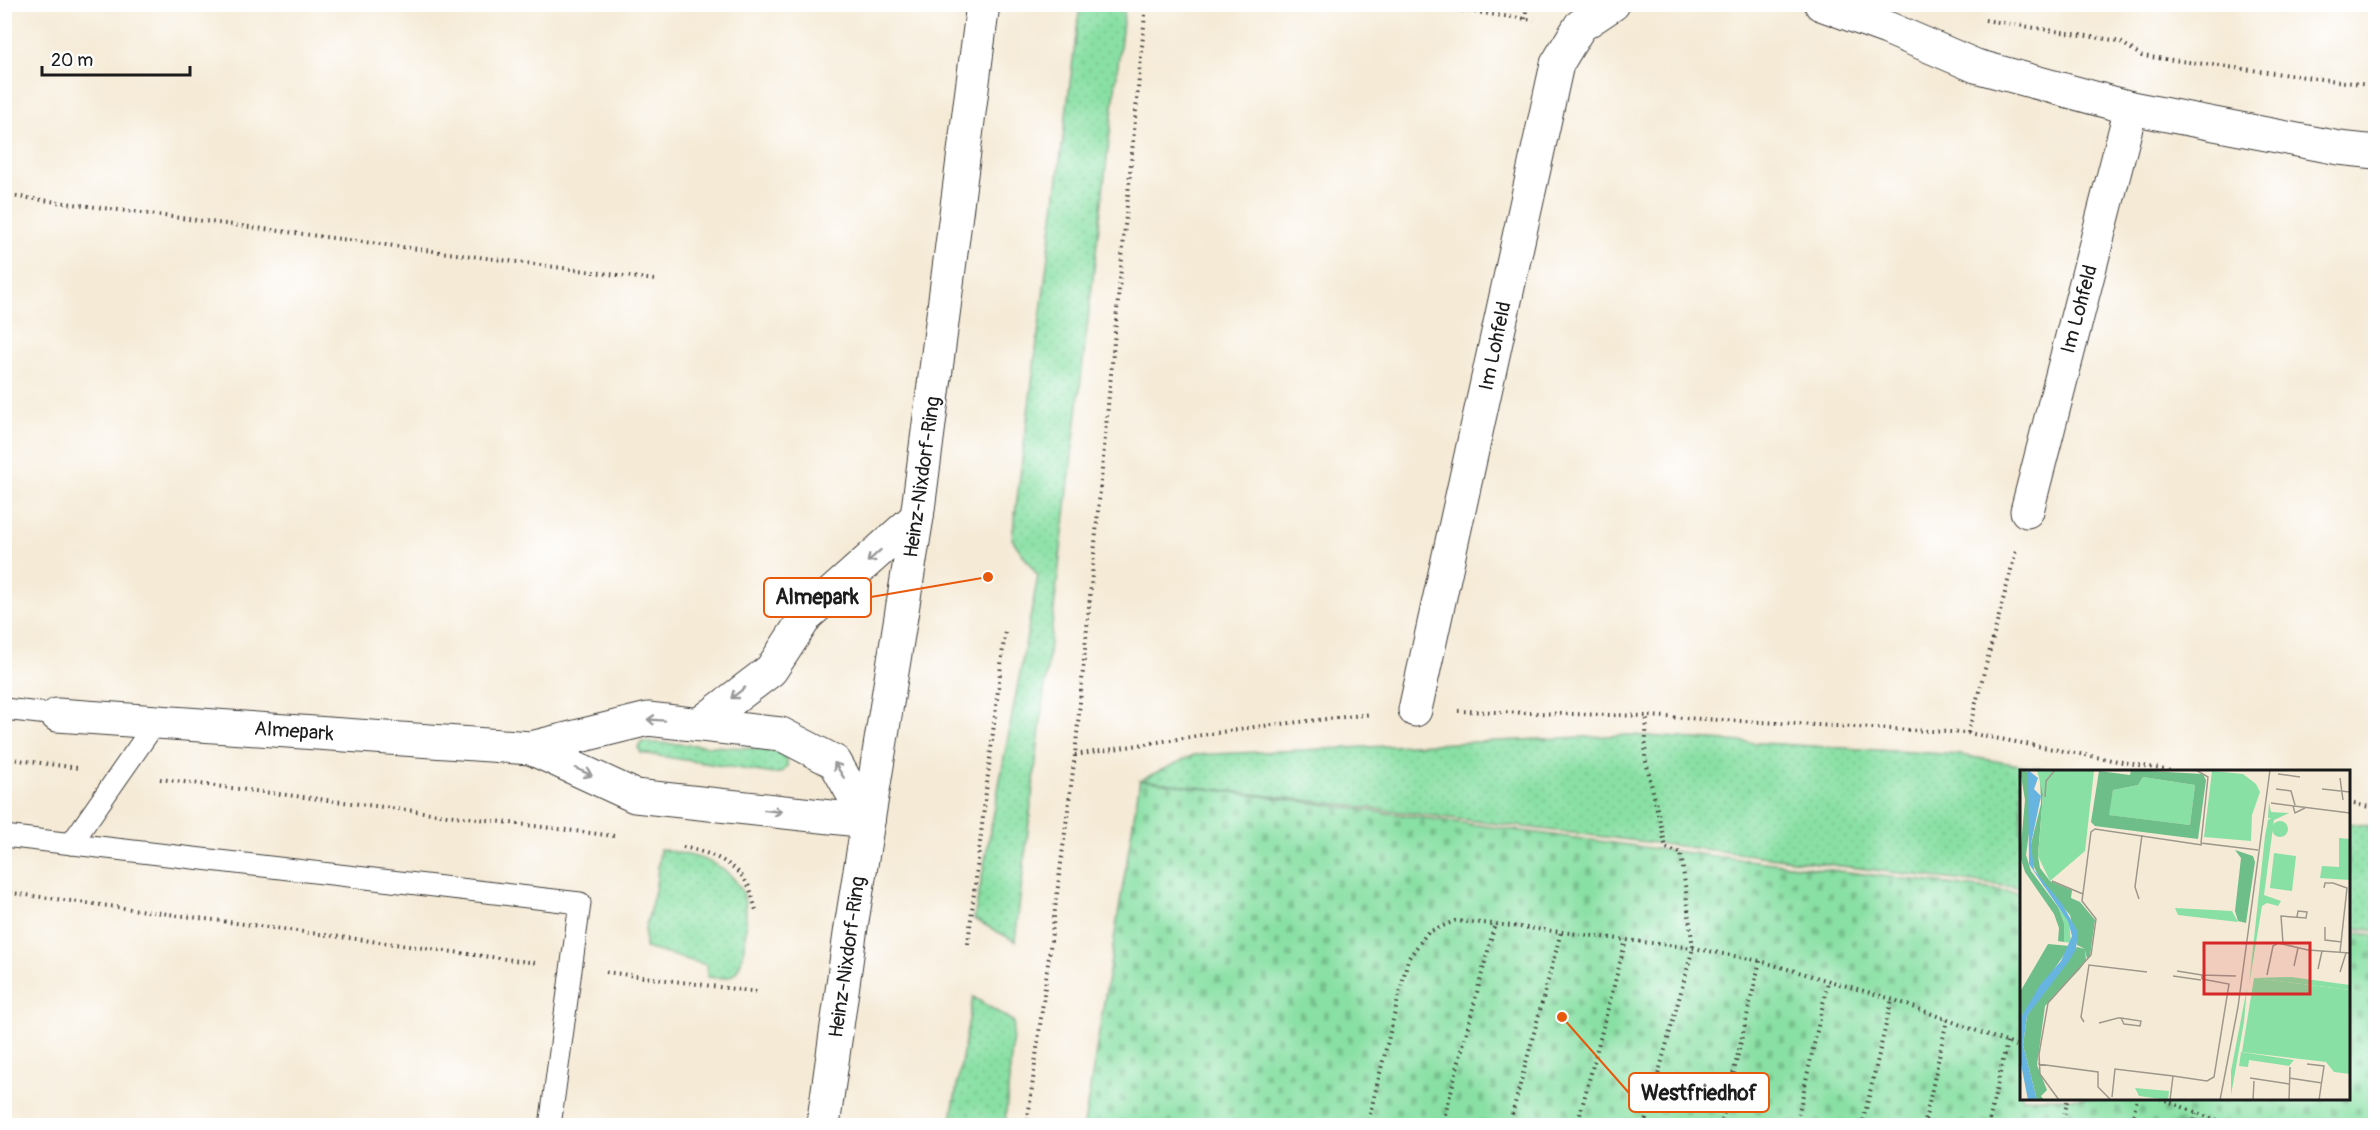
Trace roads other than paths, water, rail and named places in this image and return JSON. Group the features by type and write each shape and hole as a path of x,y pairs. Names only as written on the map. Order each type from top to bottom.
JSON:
{"street":[{"name":"Heinz-Nixdorf-Ring","path":"823,1125 868,820 917,517 983,4"},
{"name":"Im Lohfeld","path":"1415,710 1557,64 1580,26 1613,4"},
{"path":"1821,4 1887,28 1976,66 2131,108 2339,148 2376,152"},
{"name":"Im Lohfeld","path":"2027,511 2131,108"},
{"path":"700,724 771,670 807,615 917,517"},
{"name":"Almepark","path":"57,715 531,748 648,719 781,734 835,762 868,820"},
{"name":"Almepark","path":"531,748 635,796 868,820"}],"lane":[{"path":"4,709 57,715"},
{"path":"71,844 156,722"},
{"path":"4,836 580,903 550,1125"}],"place":[{"name":"Almepark","path":"988,577"},
{"name":"Westfriedhof","path":"1562,1017"}]}
